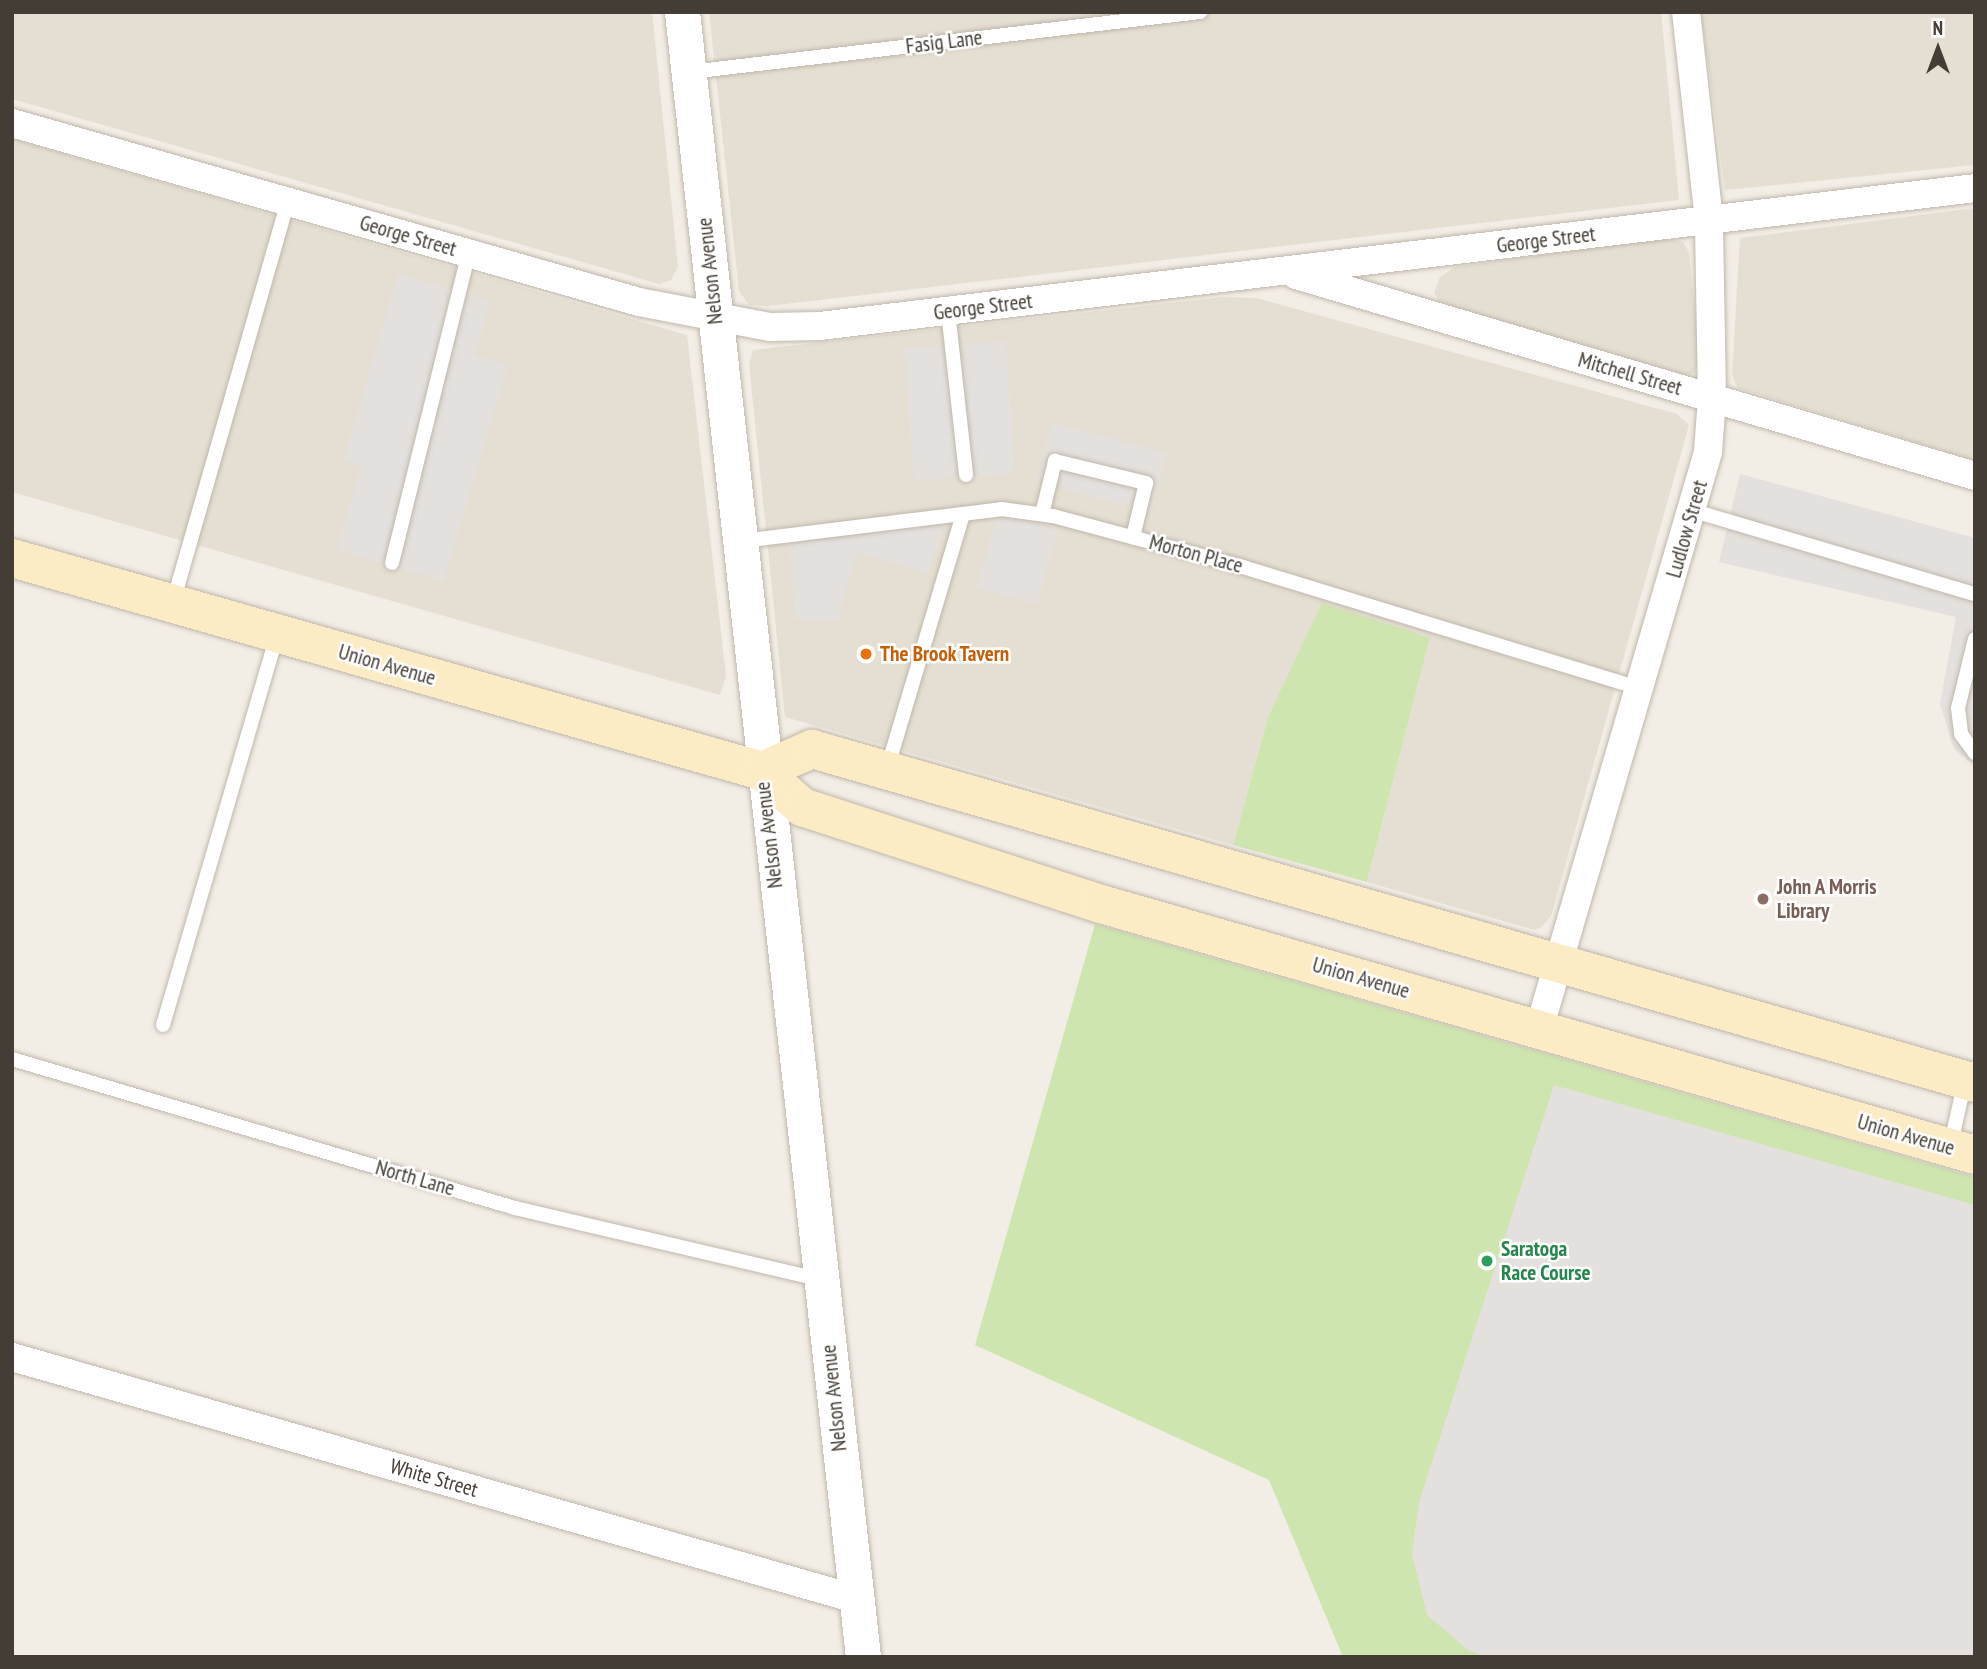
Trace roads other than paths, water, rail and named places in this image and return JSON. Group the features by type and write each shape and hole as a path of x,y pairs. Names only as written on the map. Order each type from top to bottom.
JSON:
{"main road":[{"name":"Union Avenue","path":"12,558 762,771 802,807 1101,904 1962,1152"},
{"path":"762,771 811,749 1558,960 1970,1082"}],"street":[{"name":"Nelson Avenue","path":"682,12 740,541 762,771 863,1657"},
{"name":"Ludlow Street","path":"1539,1030 1694,511 1709,452 1712,398 1709,220 1686,12"},
{"name":"George Street","path":"12,123 639,302 770,327 820,326 1975,188"},
{"name":"Mitchell Street","path":"1286,272 1975,476"},
{"name":"White Street","path":"12,1357 856,1599"}],"lane":[{"name":"Fasig Lane","path":"688,72 1200,12"},
{"path":"173,604 288,202"},
{"path":"393,564 469,253"},
{"path":"948,311 967,475"},
{"path":"1042,514 1055,461 1146,483 1133,537"},
{"name":"Morton Place","path":"740,541 1001,509 1042,514 1133,537 1640,688"},
{"path":"1694,511 1975,594"},
{"path":"887,770 963,514"},
{"path":"163,1025 278,634"},
{"path":"1975,639 1958,708 1961,734 1975,753"},
{"name":"North Lane","path":"12,1059 515,1208 822,1280"},
{"path":"1962,1152 1970,1082"}],"place":[{"name":"The Brook Tavern","path":"866,654"},
{"name":"John A Morris Library","path":"1763,899"},
{"name":"Saratoga Race Course","path":"1487,1261"}]}
